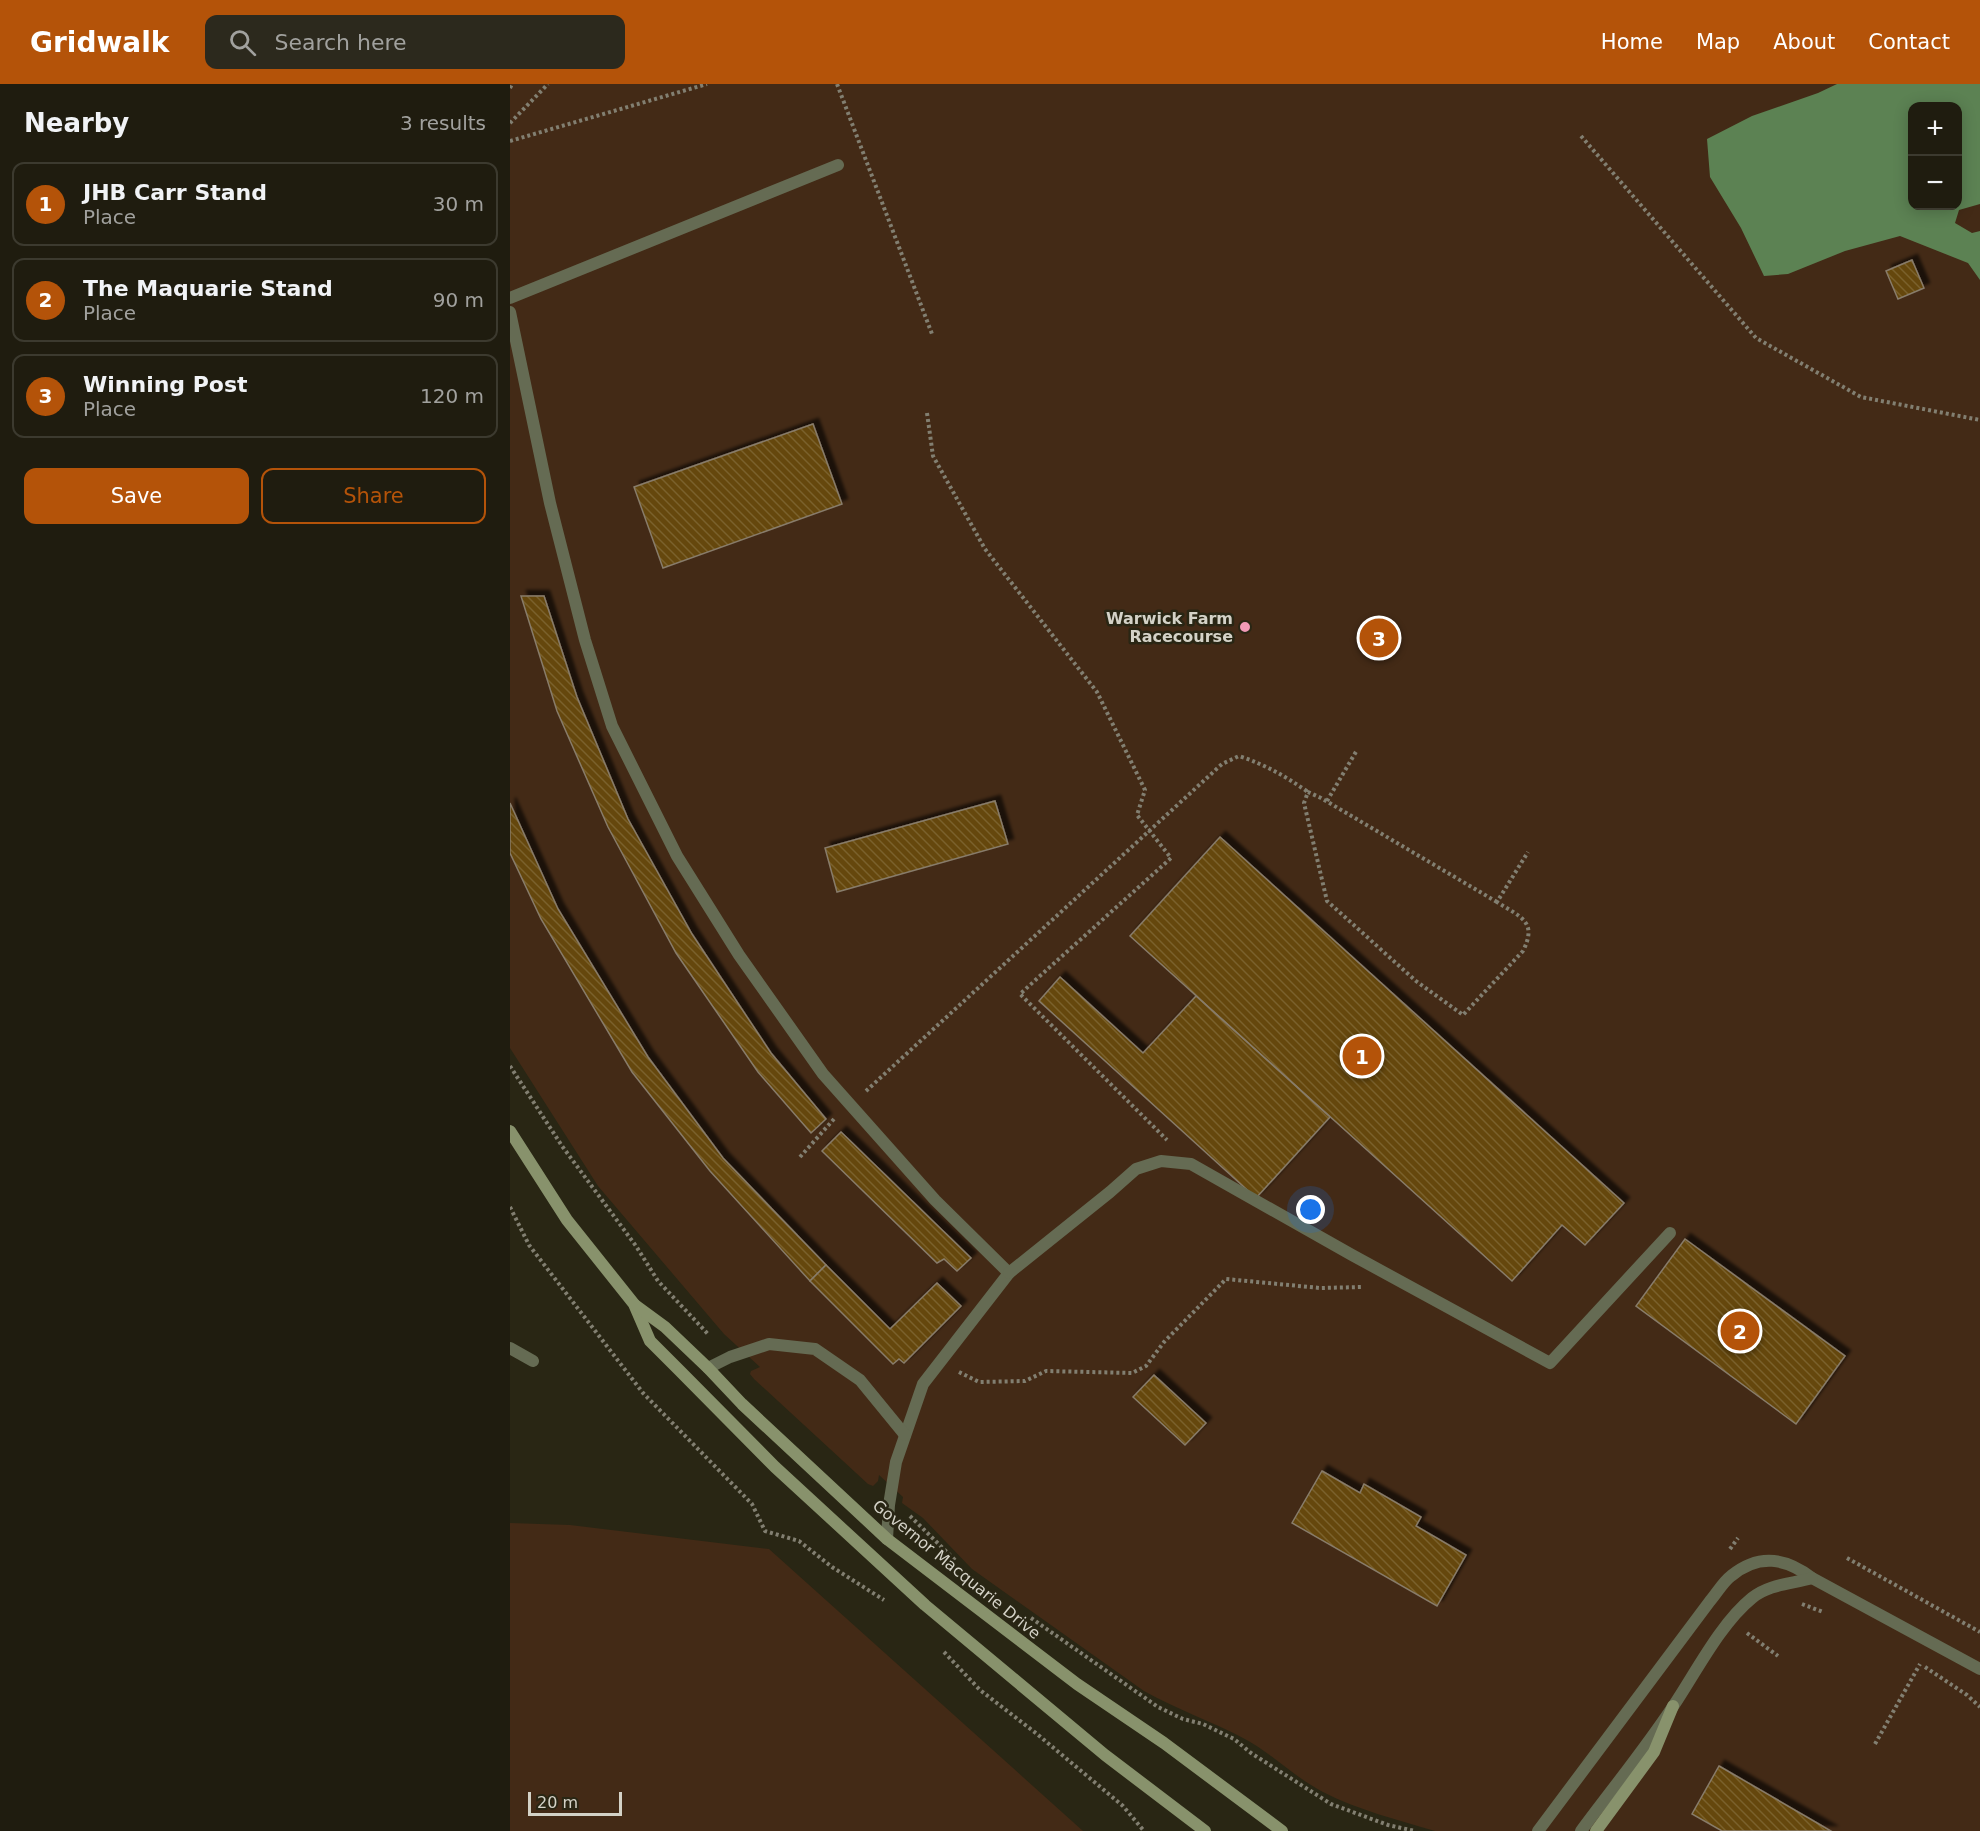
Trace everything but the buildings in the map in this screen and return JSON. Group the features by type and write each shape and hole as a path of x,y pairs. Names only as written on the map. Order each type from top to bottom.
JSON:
{"main road":[{"name":"Governor Macquarie Drive","path":"510,1131 567,1220 634,1304 665,1327 742,1404 887,1539 1077,1684 1164,1743 1282,1831"},
{"name":"Governor Macquarie Drive","path":"634,1304 650,1341 775,1467 925,1605 1105,1755 1204,1831"},
{"path":"1596,1831 1654,1752 1673,1706"}],"lane":[{"path":"510,298 838,165"},
{"path":"510,312 550,502 588,651 612,726 678,856 739,955 823,1074 936,1200 1009,1273"},
{"path":"887,1539 889,1505 896,1462 923,1384 1009,1273 1136,1169 1161,1161 1191,1164 1550,1363 1670,1233"},
{"path":"708,1368 730,1357 769,1344 815,1349 860,1380 905,1435"},
{"path":"510,1348 533,1361"},
{"path":"1538,1831 1730,1576 1747,1565 1764,1561 1783,1562 1798,1568 1812,1578 1980,1669"},
{"path":"1581,1831 1673,1706 1733,1617 1751,1598 1773,1586 1789,1585 1812,1578"}],"path":[{"path":"510,88 512,84"},
{"path":"510,123 548,84"},
{"path":"510,141 707,84"},
{"path":"837,84 932,334"},
{"path":"1581,136 1756,338 1861,397 1980,420"},
{"path":"927,413 933,456 985,549 1097,692 1145,790 1137,815 1171,858 1020,994 1191,1164"},
{"path":"1327,802 1357,750"},
{"path":"863,1093 1222,764 1239,756 1276,770 1308,792 1525,920 1530,929 1529,939 1523,951 1463,1015 1416,981 1327,902 1304,803 1308,792"},
{"path":"1497,902 1528,852"},
{"path":"510,1066 562,1146 636,1246 658,1281 730,1357"},
{"path":"800,1157 834,1119"},
{"path":"510,1207 528,1245 643,1393 752,1504 765,1531 799,1541 832,1567 890,1604"},
{"path":"940,1362 979,1382 1025,1381 1046,1371 1132,1373 1146,1366 1164,1342 1226,1279 1320,1288 1377,1286 1393,1277"},
{"path":"889,1505 914,1518 963,1568"},
{"path":"1847,1558 1980,1632"},
{"path":"1797,1603 1826,1613"},
{"path":"1026,1615 1158,1707 1234,1739 1251,1754 1331,1804 1388,1825 1415,1831"},
{"path":"1740,1638 1745,1629 1778,1656"},
{"path":"941,1649 980,1690 1037,1734 1114,1799 1144,1831"},
{"path":"1911,1658 1967,1695 1980,1707"},
{"path":"1875,1744 1920,1664"}],"shaded area":[{"name":"Warwick Farm Racecourse","path":"510,84 1980,84 1980,1831 1435,1831 1364,1809 1323,1792 1243,1738 1144,1691 972,1569 923,1518 902,1503 903,1497 879,1475 878,1481 873,1486 868,1484 754,1379 750,1374 751,1371 760,1367 724,1334 598,1186 510,1048"},
{"path":"1837,84 1980,84 1980,204 1962,209 1962,102 1908,102 1908,210 1959,210 1955,223 1972,233 1980,231 1980,280 1968,263 1900,236 1845,251 1788,274 1764,276 1741,228 1710,177 1707,139 1752,116"},
{"path":"510,1523 570,1525 769,1549 1083,1831 510,1831"}],"place":[{"name":"Warwick Farm Racecourse","path":"1245,627"},
{"name":"Winning Post","path":"1379,638"},
{"name":"JHB Carr Stand","path":"1362,1056"},
{"name":"The Maquarie Stand","path":"1740,1331"}]}
